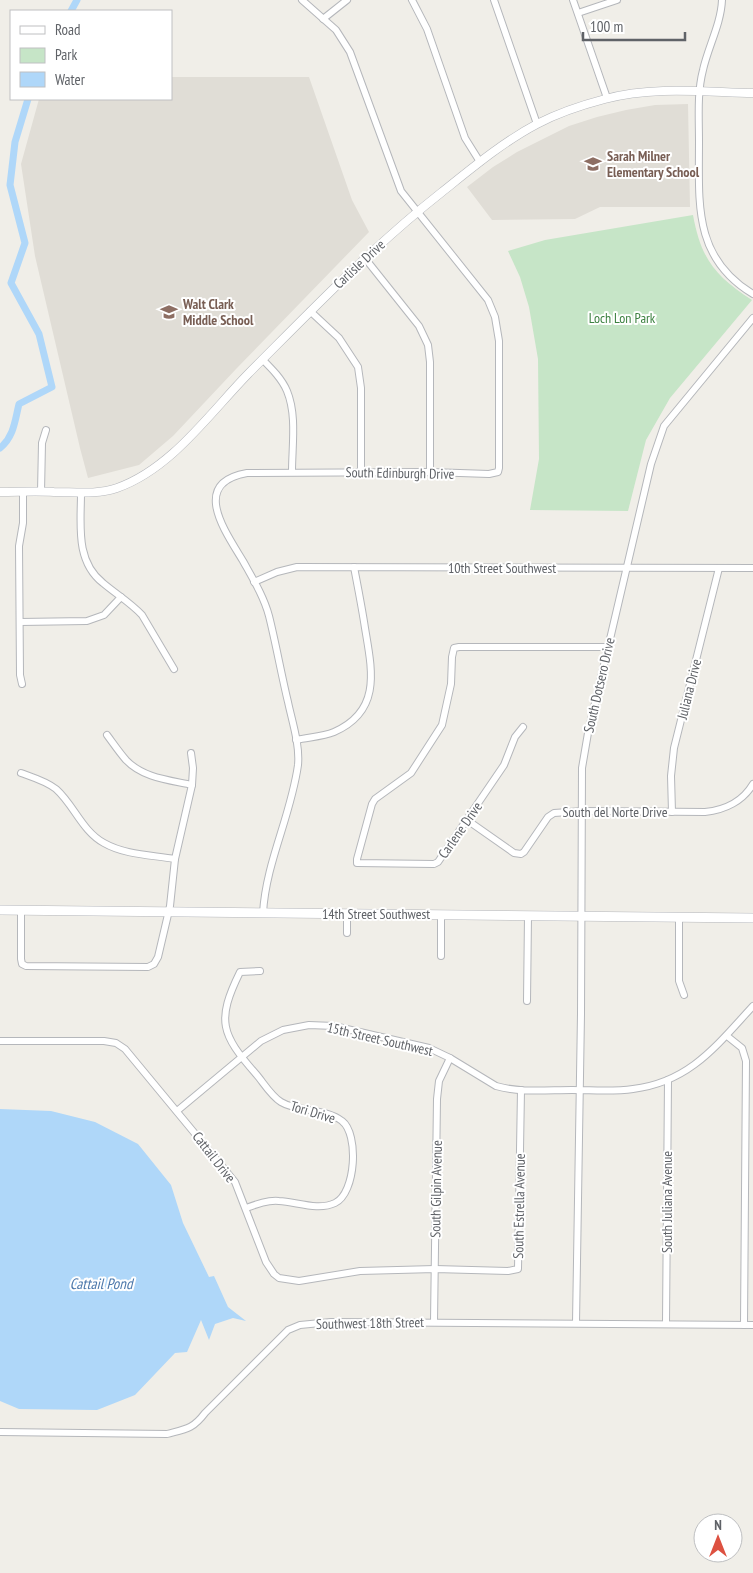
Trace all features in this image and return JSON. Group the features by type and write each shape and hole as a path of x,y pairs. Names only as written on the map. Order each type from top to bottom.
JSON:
{"main road":[{"name":"14th Street Southwest","path":"0,910 753,918"}],"street":[{"name":"South Edinburgh Drive","path":"263,913 265,889 298,763 296,740 268,614 254,582 219,521 216,504 218,489 224,481 236,475 247,473 430,472 489,474 496,473 499,470 499,341 495,317 484,295 401,191 350,52 336,30 302,0"},
{"path":"323,18 347,0"},
{"path":"412,0 427,30 465,138 480,162"},
{"path":"494,0 537,124"},
{"path":"573,0 607,98"},
{"path":"578,13 617,0"},
{"path":"722,0 721,13 703,70 699,92 699,200 703,232 710,250 722,268 743,288 753,294"},
{"name":"Carlisle Drive","path":"0,492 81,493 115,489 142,477 176,451 250,372 364,257 480,162 537,124 571,109 607,98 652,91 753,93"},
{"path":"364,257 419,326 428,345 430,362 430,472"},
{"path":"310,311 339,338 358,367 361,388 361,472"},
{"name":"South Dotsero Drive","path":"576,1324 582,768 588,733 651,464 664,426 753,318"},
{"path":"263,360 287,390 291,406 292,472"},
{"path":"41,492 42,443 46,430"},
{"path":"22,684 20,675 19,546 23,523 23,492"},
{"path":"81,493 80,538 84,556 93,573 101,582 142,616 174,669"},
{"name":"10th Street Southwest","path":"254,582 277,572 297,567 753,568"},
{"path":"296,740 327,734 346,725 364,705 370,693 372,667 354,568"},
{"name":"Juliana Drive","path":"672,812 671,776 674,748 719,568"},
{"path":"20,622 87,621 104,614 114,607 121,597"},
{"name":"Carlene Drive","path":"523,727 515,737 504,766 436,864 361,864 357,861 375,799 411,773 442,726 451,684 452,650 459,647 608,647"},
{"path":"107,735 127,761 141,771 156,777 192,786"},
{"path":"21,910 22,964 30,967 151,966 154,964 158,957 169,912 175,858 192,786 193,768 191,752"},
{"path":"21,773 46,783 56,790 90,832 103,843 126,851 175,858"},
{"name":"South del Norte Drive","path":"467,820 514,853 521,854 552,814 583,810 705,812 724,808 739,800 753,784"},
{"path":"347,914 347,933"},
{"path":"441,914 441,956"},
{"path":"527,1002 528,916"},
{"path":"679,917 679,981 684,995"},
{"name":"Tori Drive","path":"246,1208 272,1200 322,1207 338,1202 345,1195 351,1182 352,1143 348,1127 331,1115 281,1102 242,1058 230,1040 227,1032 225,1011 232,988 240,972 260,970"},
{"name":"15th Street Southwest","path":"178,1111 261,1041 290,1027 334,1026 423,1046 450,1058 496,1086 521,1090 632,1089 668,1080 685,1071 727,1036 753,1006"},
{"path":"727,1036 742,1048 746,1060 744,1325"},
{"name":"Cattail Drive","path":"0,1041 104,1041 116,1043 130,1054 232,1178 246,1208 266,1262 279,1278 300,1280 360,1271 435,1269"},
{"name":"South Gilpin Avenue","path":"434,1322 438,1087 440,1077 450,1058"},
{"name":"South Juliana Avenue","path":"666,1323 668,1080"},
{"name":"South Estrella Avenue","path":"435,1269 508,1271 516,1270 519,1266 521,1090"},
{"name":"Southwest 18th Street","path":"0,1432 167,1434 196,1425 288,1330 300,1325 331,1322 434,1322 753,1325"}],"shaded area":[{"name":"Walt Clark Middle School","path":"172,77 309,77 352,200 369,232 173,436 139,465 88,478 35,256 21,164 39,100 172,100"},
{"name":"Sarah Milner Elementary School","path":"688,104 690,207 600,207 575,219 492,220 467,187 517,152 569,126 626,110 655,105"}],"green space":[{"name":"Loch Lon Park","path":"693,215 705,255 728,283 752,300 670,398 646,440 628,511 530,510 539,459 538,359 529,307 520,277 508,251 545,240"}],"water":[{"name":"Cattail Pond","path":"0,1109 51,1111 95,1122 138,1144 171,1185 183,1223 209,1277 214,1276 228,1307 246,1321 233,1318 215,1324 209,1340 201,1320 187,1352 175,1353 135,1395 97,1410 19,1409 0,1401"}],"waterway":[{"path":"72,10 77,0"},
{"path":"0,448 5,444 11,433 19,404 52,387 39,334 11,283 25,243 10,185 15,142 28,100"}],"place":[{"name":"Sarah Milner Elementary School","path":"593,164"},
{"name":"Walt Clark Middle School","path":"169,312"}]}
